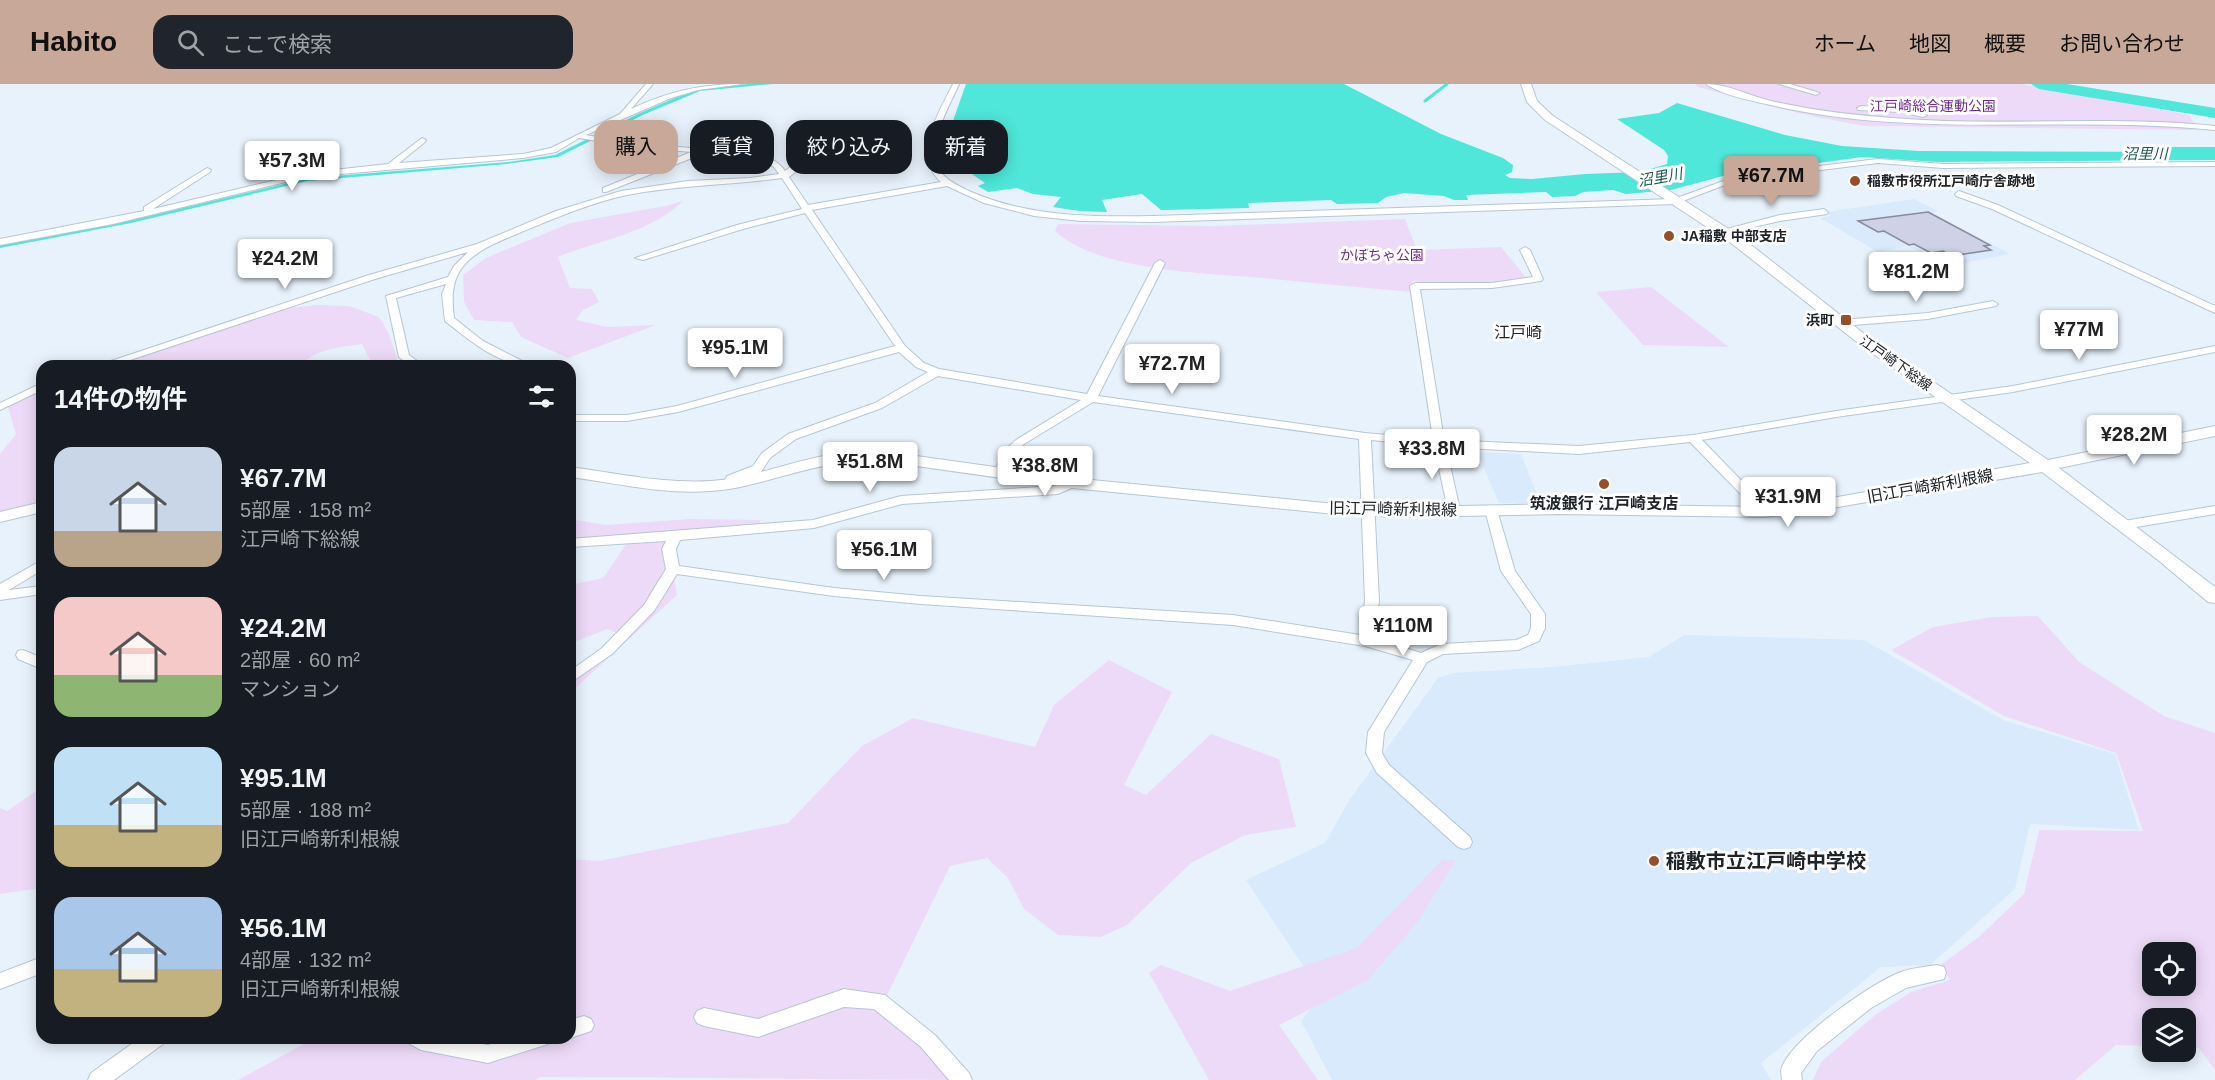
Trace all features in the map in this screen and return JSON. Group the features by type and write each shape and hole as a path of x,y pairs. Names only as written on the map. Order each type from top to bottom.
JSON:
{"street":[{"path":"620,116 650,84"},
{"path":"0,243 138,215 306,175 523,156 553,150 620,116 698,88 740,84"},
{"path":"956,84 931,146 932,165 947,183 982,201 1035,215 1079,220 1672,199 1737,178 1878,161 1942,166 2215,164"},
{"name":"江戸崎下総線","path":"1526,84 1529,97 1536,107 1618,165 1723,231 1841,323 2045,465 2215,597"},
{"path":"1709,84 1808,111 1910,121 2171,124 2215,128"},
{"path":"1782,84 1816,93"},
{"path":"578,136 690,150"},
{"path":"390,166 422,140"},
{"path":"553,215 562,209 690,156"},
{"path":"774,163 786,175 901,348 920,365 936,372 1091,398 1365,435 1439,443 1579,450 1693,438 1836,414 2013,389 2215,349"},
{"path":"138,215 207,170"},
{"path":"119,360 372,277 479,247 553,215 624,193 688,183 750,180 786,175"},
{"path":"640,258 808,209 947,183"},
{"path":"1959,194 1995,207 2215,310"},
{"path":"1723,231 1780,218 1824,212"},
{"path":"479,247 458,268 452,279 447,294 449,319 479,343 514,360"},
{"path":"1454,510 1439,443 1415,286 1499,285 1538,279 1525,250"},
{"path":"999,474 1011,450 1020,442 1091,398 1160,263"},
{"path":"409,360 404,357 391,296 452,279"},
{"path":"1841,323 1928,316 1993,304"},
{"path":"576,418 627,418 678,409 901,348"},
{"path":"728,485 731,479 757,469 762,460 785,440 869,410 894,398 936,372"},
{"path":"0,406 36,389"},
{"name":"旧江戸崎新利根線","path":"576,473 666,484 728,485 849,457 895,458 1072,483 1367,512 1582,510 1701,514 1766,512 1832,503 2045,465 2215,431"},
{"path":"1365,435 1372,601 1366,641"},
{"path":"1693,438 1766,512"},
{"path":"576,543 814,524 901,501 1059,489 1072,483"},
{"path":"0,517 36,508"},
{"path":"1464,842 1383,769 1374,753 1376,732 1422,658 1441,649 1518,645 1534,638 1538,628 1538,614 1509,571 1491,510"},
{"path":"2124,525 2215,510"},
{"path":"576,674 607,651 649,608 673,569 669,549 675,536"},
{"path":"0,590 36,568"},
{"path":"673,569 834,592 921,600 1233,620 1366,641 1422,658"},
{"path":"0,596 36,591"},
{"path":"23,655 36,661"},
{"path":"0,981 36,967"},
{"path":"1792,1080 1791,1071 1810,1045 1864,1002 1902,980 1937,973"},
{"path":"704,1017 758,1028 844,998 878,1001 928,1041 962,1080"},
{"path":"98,1080 148,1044"},
{"path":"436,1044 488,1054 521,1044"}],"shaded area":[{"path":"1914,199 1938,211 1932,213 2010,254 1949,266 1907,246 1878,252 1820,218 1831,216 1826,212"},
{"path":"1477,452 1521,454 1541,504 1499,503"},
{"name":"稲敷市立江戸崎中学校","path":"1684,635 1864,640 2003,720 2115,754 2139,830 2030,824 2015,889 1930,965 1881,967 1761,1063 1771,1080 1332,1080 1301,1021 1322,994 1246,880 1325,843 1350,799 1438,678 1453,673 1552,667 1649,657"}],"green space":[{"name":"江戸崎総合運動公園","path":"1695,84 2021,84 2190,115 2196,130 1866,126 1781,109 1698,87"},
{"path":"683,201 656,221 624,235 558,257 570,288 592,289 599,302 583,310 576,320 607,327 656,325 568,358 521,337 512,322 474,320 464,302 463,275 486,258 570,223"},
{"name":"かぼちゃ公園","path":"1405,219 1417,250 1501,247 1529,281 1456,286 1412,281 1414,292 1153,268 1097,255 1074,244 1055,231 1058,224 1212,226"},
{"path":"1651,287 1729,347 1643,345 1596,292"},
{"path":"317,305 349,306 379,317 388,332 398,360 370,360 362,344 320,352 306,360 128,360 288,308"},
{"path":"36,393 36,504 0,513 0,454 16,434 8,407"},
{"path":"690,519 761,520 752,533 675,536 669,549 677,595 576,688 576,678 625,636 607,629 576,642 576,584 603,578 627,543 576,545 576,520 606,525"},
{"path":"2038,616 2079,662 2164,716 2215,733 2215,1070 2199,1048 2196,1048 2196,1008 2142,1008 2142,1046 2116,1045 2075,1080 1813,1080 1821,1062 1875,1015 1911,992 1950,980 1941,965 1980,936 2024,894 2039,830 2143,831 2116,753 2004,716 1891,650 1933,627 1992,617"},
{"path":"1109,660 1172,692 1124,785 1146,795 1211,734 1279,759 1296,827 1245,835 1191,863 1127,925 1101,937 1058,935 1024,909 1008,878 987,858 950,866 878,1014 903,1015 967,1080 540,1077 536,1080 238,1080 304,1044 576,1044 576,859 599,861 788,823 862,746 913,718 1035,747 1054,705"},
{"path":"36,791 36,889 0,894 0,808 7,811"},
{"path":"1443,859 1456,860 1419,920 1368,980 1279,1025 1318,1080 1209,1080 1149,973 1161,965 1230,991 1357,948"}],"water":[{"path":"773,84 700,91 633,120 626,120 696,89"},
{"path":"966,84 1344,84 1441,134 1503,158 1513,165 1512,172 1505,175 1510,178 1532,179 1640,172 1667,164 1668,156 1664,150 1617,119 1659,113 1677,103 1785,135 1842,146 1919,151 2215,152 2215,160 1937,162 1862,157 1723,176 1671,190 1626,194 1613,190 1552,197 1546,192 1466,195 1468,200 1454,200 1444,196 1404,193 1386,197 1378,203 1337,204 1331,200 1248,203 1249,208 1161,210 1142,194 1102,200 1107,212 1053,207 1061,197 1033,194 1017,188 988,192 978,186 985,183 972,174 1008,174 1008,120 953,120"},
{"path":"594,136 594,139 558,157 507,164 307,181 131,223 0,248 0,245 132,220 309,178 509,162 555,155"}],"building":[{"path":"1928,212 1990,245 1984,246 1991,250 1951,256 1943,251 1931,253 1914,244 1909,245 1884,231 1878,232 1858,221"}],"waterway":[{"path":"1425,101 1447,84"},
{"path":"2039,84 2215,113"},
{"name":"沼里川","path":"2149,152 2215,152"}],"place":[{"name":"稲敷市役所江戸崎庁舎跡地","path":"1855,181"},
{"name":"JA稲敷 中部支店","path":"1669,236"},
{"name":"浜町","path":"1846,320"},
{"name":"筑波銀行 江戸崎支店","path":"1604,484"},
{"name":"稲敷市立江戸崎中学校","path":"1654,861"}],"district":[{"name":"江戸崎","path":"1518,332"}]}
